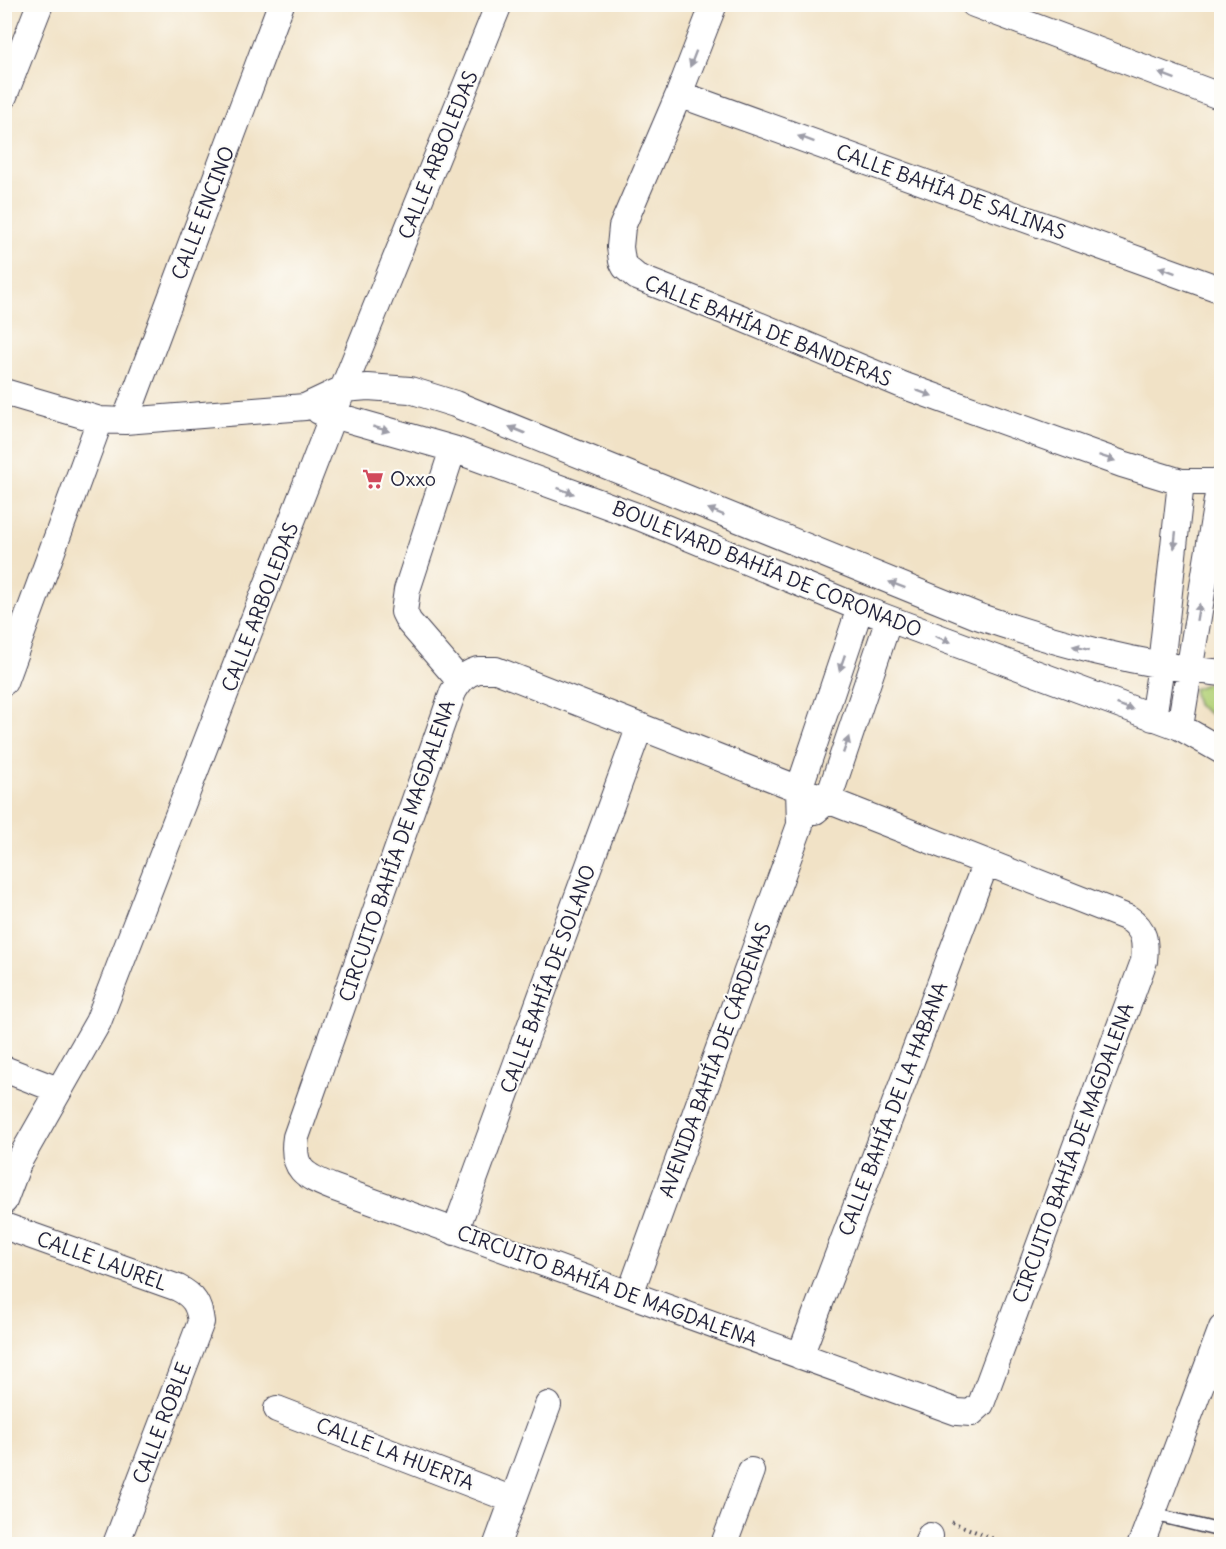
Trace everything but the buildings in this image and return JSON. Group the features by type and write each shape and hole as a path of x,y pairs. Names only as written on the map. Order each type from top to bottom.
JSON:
{"street":[{"path":"4,96 40,4"},
{"name":"CALLE ENCINO","path":"4,682 113,421 282,4"},
{"name":"CALLE ARBOLEDAS","path":"4,1201 19,1161 98,1022 344,389 499,4"},
{"name":"CALLE BAHÍA DE BANDERAS","path":"714,4 679,94 622,227 620,247 622,261 637,278 740,317 905,386 1122,464 1181,482 1221,482 1180,727"},
{"path":"974,4 1221,97"},
{"name":"CALLE BAHÍA DE SALINAS","path":"679,94 1221,290"},
{"name":"BOULEVARD BAHÍA DE CORONADO","path":"4,392 113,421 304,407 344,389 392,388 432,396 977,616 1052,641 1161,665 1221,673"},
{"name":"BOULEVARD BAHÍA DE CORONADO","path":"304,407 453,449 639,517 860,608 1180,727 1221,751"},
{"path":"453,449 407,590 404,612 459,680"},
{"path":"1153,718 1181,482"},
{"name":"AVENIDA BAHÍA DE CÁRDENAS","path":"630,1294 800,825 799,789 860,608"},
{"name":"AVENIDA BAHÍA DE CÁRDENAS","path":"800,825 828,800 889,619"},
{"name":"CIRCUITO BAHÍA DE MAGDALENA","path":"478,670 496,670 640,726 1128,918 1142,929 1146,947 1144,961 981,1404 971,1413 957,1412 455,1232 314,1179 296,1163 294,1147 296,1137 459,680 468,673 478,670"},
{"name":"CALLE BAHÍA DE SOLANO","path":"455,1232 640,726"},
{"name":"CALLE BAHÍA DE LA HABANA","path":"800,1356 986,862"},
{"path":"4,1069 58,1090"},
{"name":"CALLE LAUREL","path":"4,1226 178,1288 190,1294 195,1301"},
{"name":"CALLE ROBLE","path":"116,1545 201,1322 195,1301"},
{"path":"1141,1545 1221,1328"},
{"path":"497,1545 548,1405"},
{"name":"CALLE LA HUERTA","path":"277,1409 513,1500"},
{"path":"724,1545 751,1471"}],"lane":[{"path":"1152,1514 1221,1531"}],"path":[{"path":"935,1534 1006,1545"}],"green space":[{"path":"1209,683 1221,684 1221,722 1197,705 1193,689"}],"place":[{"name":"Oxxo","path":"373,479"}]}
